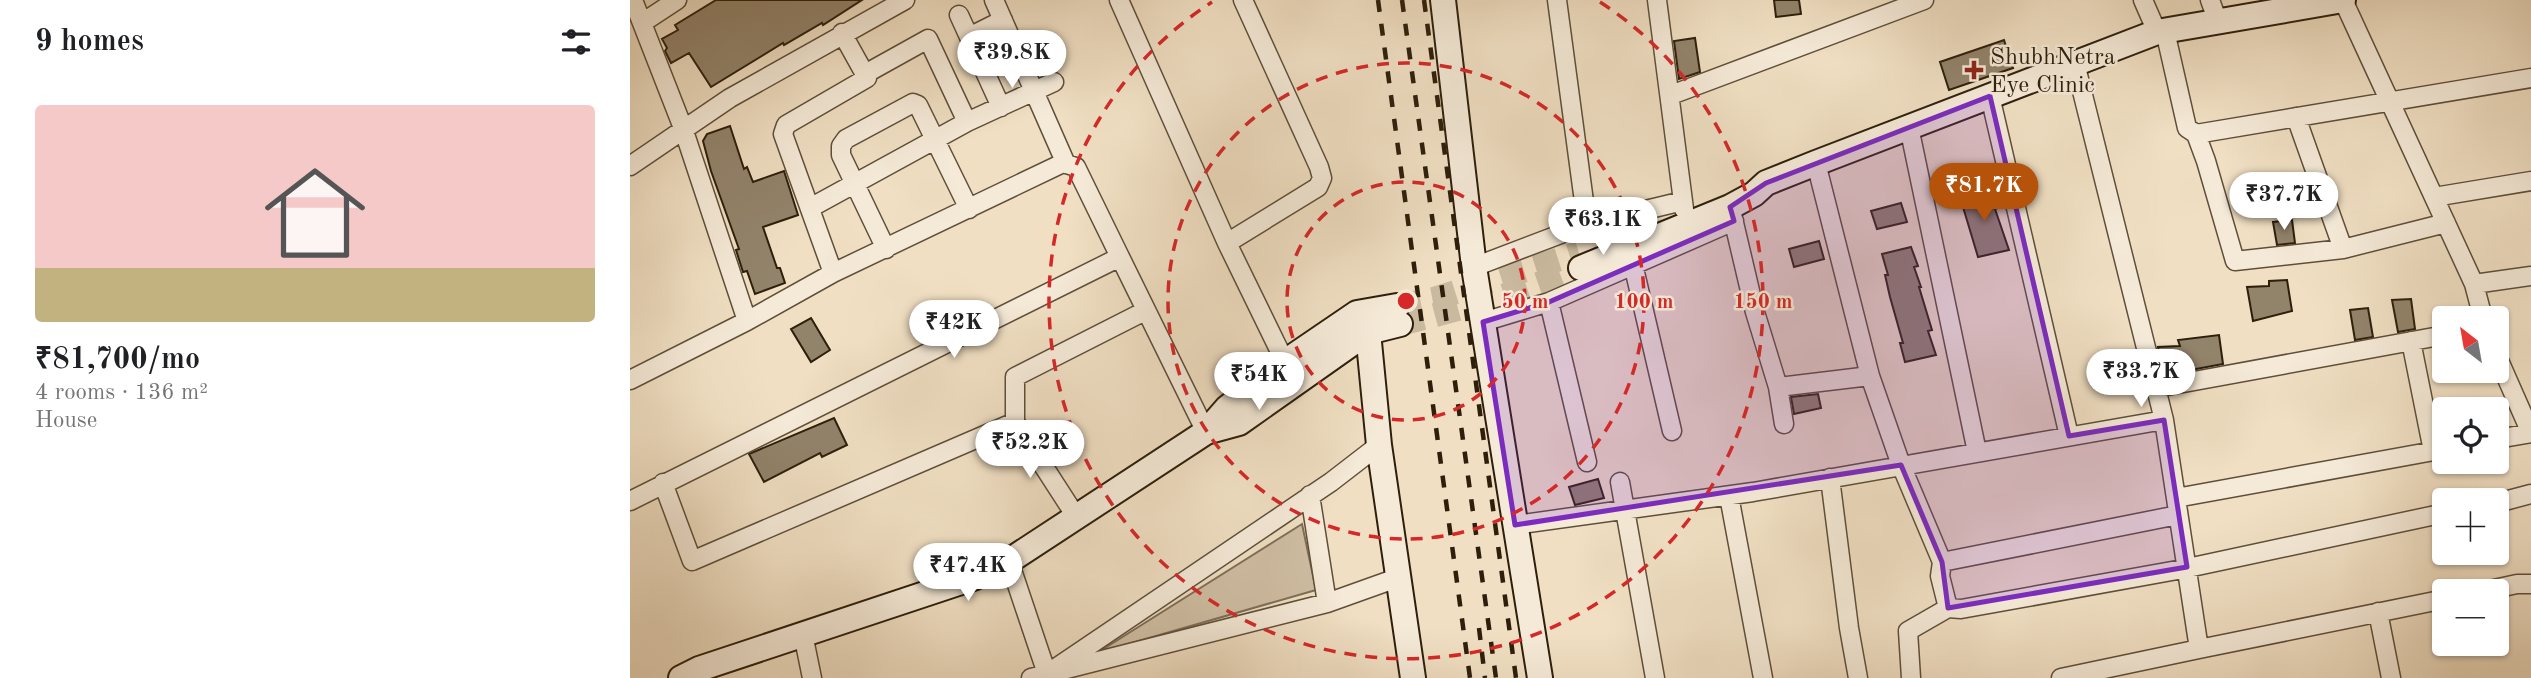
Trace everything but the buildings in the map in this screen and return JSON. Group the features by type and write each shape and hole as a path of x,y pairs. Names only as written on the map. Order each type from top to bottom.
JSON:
{"street":[{"path":"633,0 684,128 747,321"},
{"path":"642,23 677,0"},
{"path":"630,166 730,98 905,0"},
{"path":"994,0 1066,164"},
{"path":"1119,0 1227,243 1285,362"},
{"path":"1227,243 1318,187 1322,178 1320,167 1243,0"},
{"path":"1443,0 1474,267 1540,678"},
{"path":"1557,0 1587,224"},
{"path":"1657,0 1671,95 1693,208"},
{"path":"1671,95 1924,0"},
{"path":"2143,0 2161,32 2187,128 2196,134 2206,161 2235,261 2343,249 2446,223"},
{"path":"1483,322 1549,302 1633,264 1732,214 1766,184 2214,11 2343,0 2474,284 2480,306"},
{"path":"959,15 1002,107"},
{"path":"969,37 1003,20"},
{"path":"833,273 783,129 867,78 842,33"},
{"path":"865,74 928,39 967,122"},
{"path":"2076,63 2164,420 2199,649"},
{"path":"2196,134 2531,78"},
{"path":"810,208 967,122 1054,82"},
{"path":"1990,96 2069,436"},
{"path":"886,249 841,155 841,146 846,139 913,103 918,105 969,209"},
{"path":"2296,117 2343,249"},
{"path":"1909,127 1978,452"},
{"path":"630,380 747,321 833,273 1063,163 1076,167 1206,432"},
{"path":"1816,163 1870,376 1901,466 1942,562 1940,576 1948,608"},
{"path":"2434,197 2531,181"},
{"path":"1580,261 1747,183 1766,184"},
{"path":"1474,267 1587,224 1693,208 1732,214"},
{"path":"1732,214 1755,312 1778,387 1784,424"},
{"path":"630,500 1119,257"},
{"path":"1633,264 1672,431"},
{"path":"2474,284 2531,276"},
{"path":"1549,302 1587,462"},
{"path":"1077,518 1015,422 1015,377 1145,311"},
{"path":"694,675 803,634 973,578 1009,561 1206,432 1227,408 1285,362 1357,313 1398,315 1368,332 1239,423 1206,432"},
{"path":"1368,332 1379,445 1413,678"},
{"path":"2156,388 2432,337"},
{"path":"2411,341 2432,423"},
{"path":"1778,387 1870,376"},
{"path":"2509,383 2531,434 2509,437"},
{"path":"1516,525 1729,496 2164,420"},
{"path":"663,483 692,561 1015,422"},
{"path":"1042,677 1379,445"},
{"path":"1942,562 2177,506 2432,451"},
{"path":"1830,478 1858,678"},
{"path":"1620,482 1655,678"},
{"path":"2509,500 2531,494"},
{"path":"1310,495 1327,603"},
{"path":"1729,496 1763,678"},
{"path":"1911,678 1908,631 1948,608 1961,609 2187,567 2432,516"},
{"path":"1009,561 1042,677"},
{"path":"1042,677 1327,603 1397,579"},
{"path":"2509,586 2531,584"},
{"path":"2061,678 2432,602"},
{"path":"2378,612 2390,678"},
{"path":"803,634 812,678"}],"highlighted area":[{"path":"1990,96 2069,436 2164,420 2187,567 1948,608 1942,562 1901,465 1515,525 1483,322 1549,302 1734,221 1730,207 1766,183"}],"shaded area":[{"path":"1302,524 1316,590 1097,653"}],"tunnel":[{"path":"1397,306 1434,299 1579,253"},
{"path":"1400,324 1491,299 1581,268"}],"railway":[{"path":"1378,0 1470,678"},
{"path":"1402,0 1496,678"},
{"path":"1424,0 1516,678"},
{"path":"1479,628 1485,678"}],"place":[{"name":"ShubhNetra Eye Clinic","path":"1974,70"}]}
